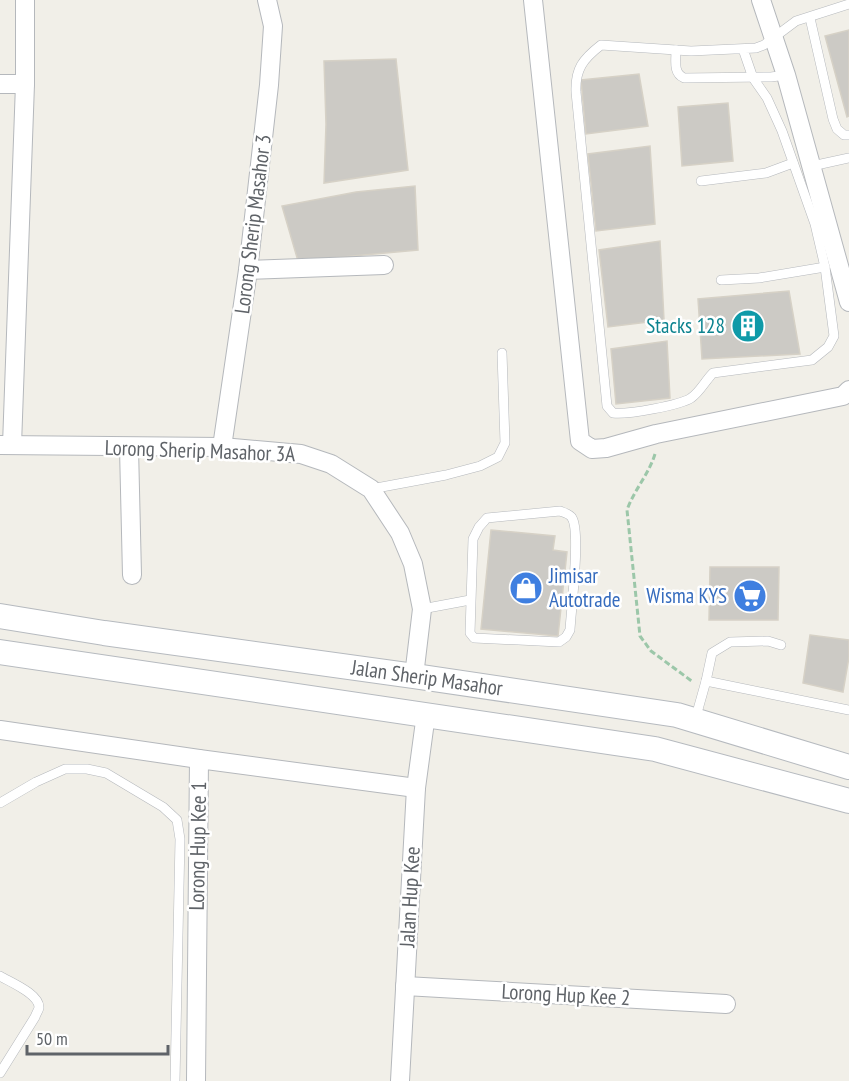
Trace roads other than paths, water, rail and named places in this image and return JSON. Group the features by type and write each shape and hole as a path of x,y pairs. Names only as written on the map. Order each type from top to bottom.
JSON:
{"main road":[{"name":"Jalan Sherip Masahor","path":"0,616 666,714 695,720 849,767"},
{"name":"Jalan Sherip Masahor","path":"0,652 655,748 849,801"}],"street":[{"path":"6,445 9,255 25,84 25,0"},
{"name":"Lorong Sherip Masahor 3","path":"222,447 248,270 272,50 273,26 267,0"},
{"path":"533,0 580,441 592,449 599,449 657,434 843,396 849,390"},
{"path":"761,0 786,75 849,302"},
{"path":"0,84 25,84"},
{"path":"248,270 384,265"},
{"name":"Lorong Sherip Masahor 3A","path":"6,445 129,448 222,447 301,454 331,464 371,489 400,534 413,564 422,609 414,676"},
{"path":"129,448 132,575"},
{"name":"Jalan Hup Kee","path":"400,1081 416,788 426,714"},
{"path":"0,730 199,759"},
{"name":"Lorong Hup Kee 1","path":"196,1081 199,759 416,788"},
{"name":"Lorong Hup Kee 2","path":"405,986 726,1004"}],"lane":[{"path":"743,50 753,78 767,98 782,131 815,224 825,267 834,336 828,347 812,360 712,373 689,400 625,414 613,413 607,406 576,92 578,69 601,45 676,50 743,50 764,45 796,21 849,4"},
{"path":"810,18 833,119 837,129 844,135 849,135"},
{"path":"676,50 676,71 678,76 684,78 753,78 786,75"},
{"path":"812,166 849,158"},
{"path":"701,181 766,173 793,163"},
{"path":"720,280 759,278 825,267"},
{"path":"371,489 446,475 480,466 498,457 505,443 502,353"},
{"path":"561,511 569,514 573,519 576,538 570,630 566,637 559,642 474,638 470,633 470,600 473,539 487,518 561,511"},
{"path":"422,609 470,600"},
{"path":"695,720 712,653 730,642 768,642 782,645"},
{"path":"705,686 849,710"},
{"path":"0,803 36,782 65,769 87,769 106,773 163,807 177,820 180,839 175,1081"},
{"path":"0,976 29,993 37,1000 39,1008 0,1073"}],"place":[{"name":"Stacks 128","path":"748,326"},
{"name":"Jimisar Autotrade","path":"526,588"},
{"name":"Wisma KYS","path":"750,596"}]}
